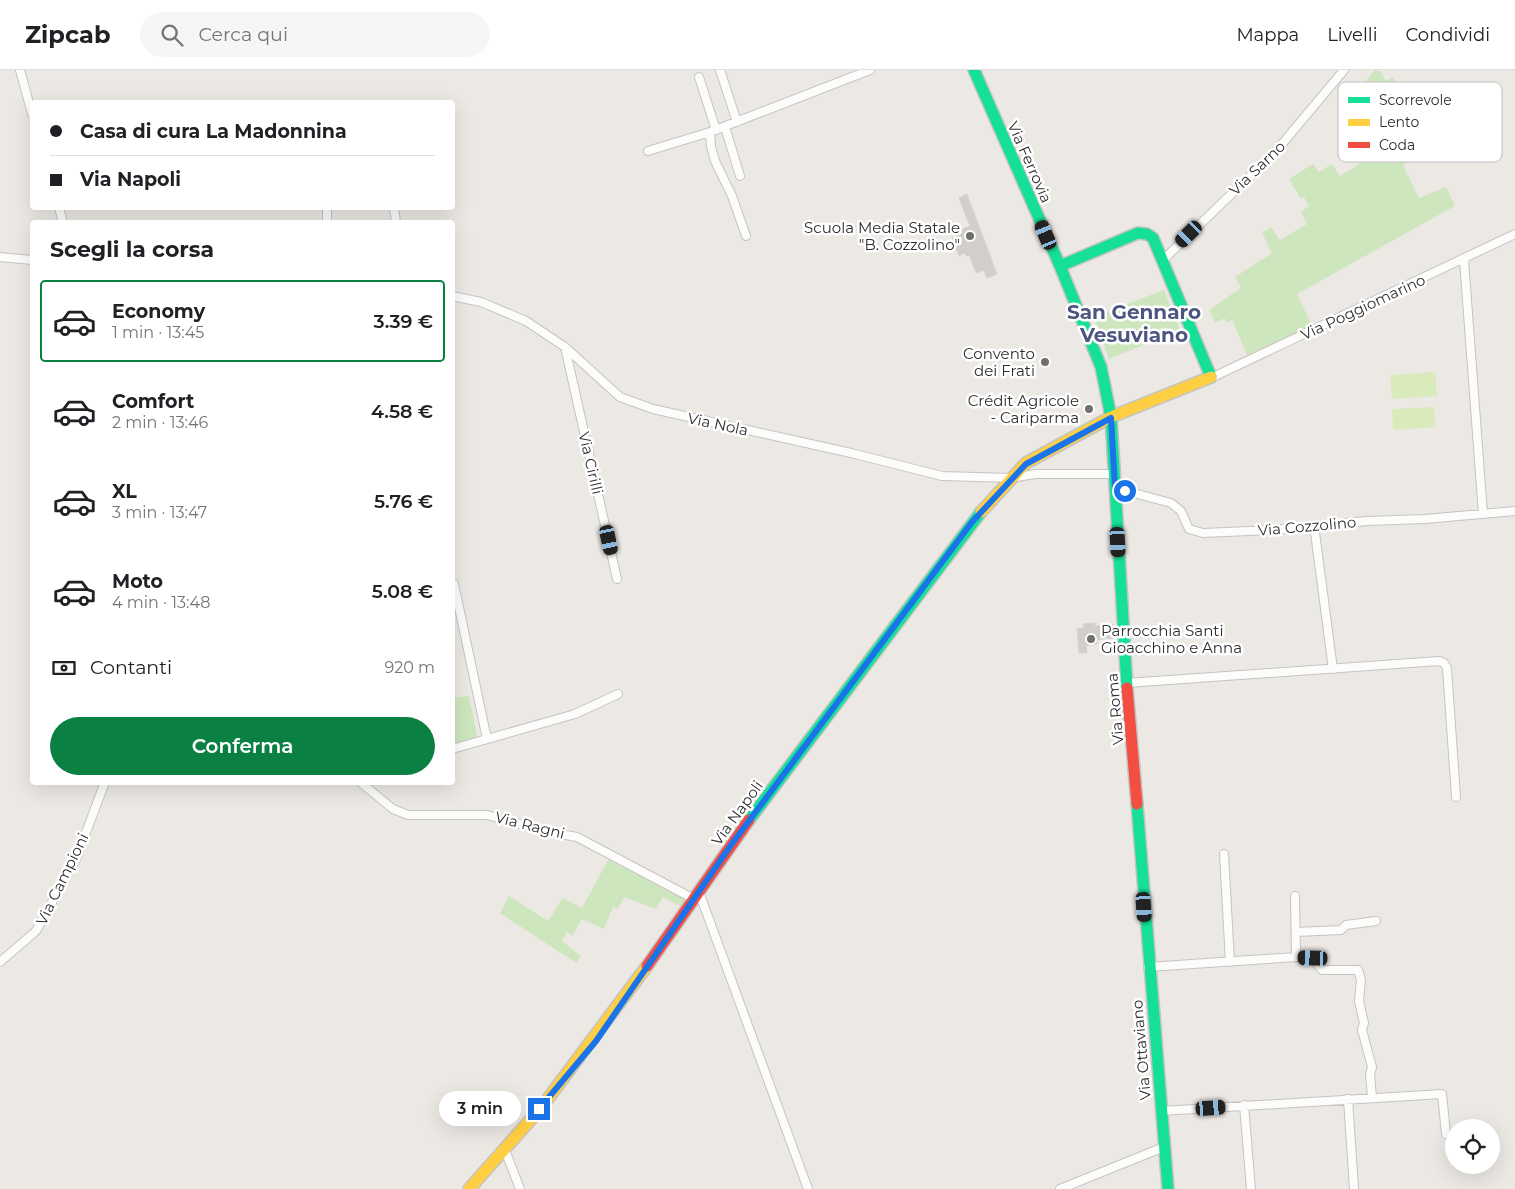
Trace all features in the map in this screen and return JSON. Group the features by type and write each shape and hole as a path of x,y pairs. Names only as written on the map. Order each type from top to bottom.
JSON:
{"main road":[{"name":"Via Ferrovia","path":"974,70 1060,266 1101,367 1111,418"},
{"path":"1060,266 1138,233 1147,234 1153,238 1211,378"},
{"name":"Via Napoli","path":"469,1189 505,1150 596,1041 731,845 972,522 1012,478 1026,464 1111,418 1211,378"},
{"name":"Via Roma","path":"1111,418 1127,683 1135,768 1144,907"},
{"name":"Via Ottaviano","path":"1144,907 1168,1189"}],"street":[{"path":"20,70 30,107"},
{"path":"720,70 737,122"},
{"path":"648,151 725,127 870,70"},
{"name":"Via Sarno","path":"1163,260 1277,150 1344,70"},
{"path":"699,77 713,131 711,146 715,161 732,196 746,236"},
{"path":"725,127 740,176"},
{"name":"Via Poggiomarino","path":"1211,378 1464,260 1515,234"},
{"path":"0,257 30,260"},
{"path":"1464,260 1483,514"},
{"name":"Via Nola","path":"455,297 481,302 511,314 566,347 612,391 640,406 942,476 1012,478 1035,474 1114,474"},
{"name":"Via Cirilli","path":"566,347 618,579"},
{"name":"Via Cozzolino","path":"1115,488 1171,502 1181,511 1192,532 1272,530 1314,525 1515,511"},
{"path":"1314,525 1333,669"},
{"path":"455,589 487,739"},
{"path":"1127,683 1439,661 1444,663 1447,668 1456,797"},
{"path":"455,748 575,714 618,694"},
{"name":"Via Campioni","path":"0,962 36,931 76,859 104,785"},
{"name":"Via Ragni","path":"364,785 393,809 408,815 487,815 549,832 577,837 696,896"},
{"path":"1224,854 1230,962"},
{"path":"696,896 808,1189"},
{"path":"1295,896 1296,957"},
{"path":"1296,932 1341,930 1346,925 1376,921"},
{"path":"1148,967 1296,957 1313,958 1322,970 1358,970 1360,980 1359,1002 1364,1023 1362,1030 1372,1067 1370,1075 1372,1097"},
{"path":"1161,1111 1442,1094 1445,1124"},
{"path":"1348,1099 1354,1189"},
{"path":"1244,1105 1250,1189"},
{"path":"1060,1189 1164,1146"},
{"path":"505,1150 520,1189"}],"green space":[{"path":"1375,70 1381,72 1386,81 1393,77 1396,82 1366,82"},
{"path":"1362,162 1407,162 1403,165 1419,198 1446,187 1455,206 1297,294 1313,328 1248,357 1232,320 1226,323 1225,318 1215,323 1209,310 1241,288 1235,277 1272,253 1262,233 1271,227 1280,240 1307,224 1301,212 1309,206 1304,197 1301,199 1289,179 1313,164 1319,172 1332,164 1340,176"},
{"path":"1164,290 1180,330 1109,359 1094,317"},
{"path":"1435,372 1437,396 1392,399 1390,375"},
{"path":"1434,407 1435,427 1393,430 1392,409"},
{"path":"469,696 478,740 455,746 455,698"},
{"path":"608,860 690,900 684,908 663,897 656,909 624,897 618,909 613,907 604,929 582,919 572,936 567,932 562,941 581,956 576,963 500,913 509,896 548,921 563,898 582,908"}],"building":[{"name":"Scuola Media Statale \"B. Cozzolino\"","path":"967,194 997,274 987,278 984,270 976,273 969,255 966,256 965,253 959,256 952,238 963,233 961,230 970,226 959,198"},
{"name":"Parrocchia Santi Gioacchino e Anna","path":"1095,623 1095,626 1113,624 1114,638 1096,640 1097,644 1086,646 1087,653 1079,653 1077,628 1084,628 1083,624"}],"traffic: fast":[{"path":"974,70 1060,266 1101,367 1111,417 1127,688"},
{"path":"1060,266 1138,233 1147,234 1153,238 1211,377"},
{"path":"749,820 981,512"},
{"path":"1137,804 1168,1189"}],"traffic: slow":[{"path":"981,512 1026,463 1111,417 1211,377"},
{"path":"469,1189 541,1108 647,966"}],"traffic: jam":[{"path":"1127,688 1137,804"},
{"path":"647,966 749,820"}],"place":[{"name":"Scuola Media Statale \"B. Cozzolino\"","path":"970,236"},
{"name":"Convento dei Frati","path":"1045,362"},
{"name":"Crédit Agricole - Cariparma","path":"1089,409"},
{"name":"Parrocchia Santi Gioacchino e Anna","path":"1091,639"}],"district":[{"name":"San Gennaro Vesuviano","path":"1134,324"}],"route":[{"path":"539,1109 596,1041 731,845 972,522 1012,478 1026,464 1111,418 1115,488 1125,491"}]}
